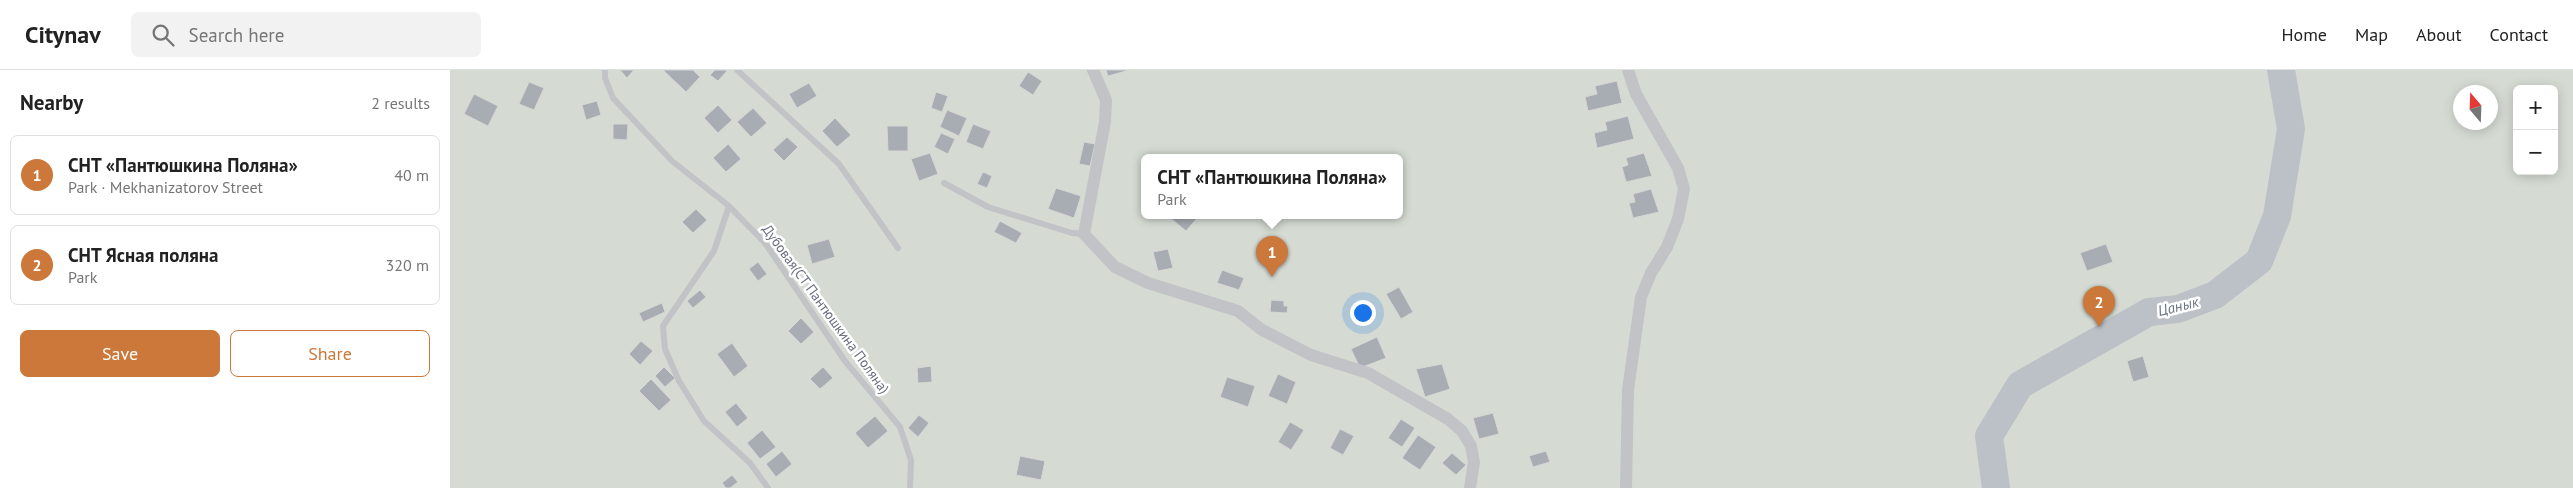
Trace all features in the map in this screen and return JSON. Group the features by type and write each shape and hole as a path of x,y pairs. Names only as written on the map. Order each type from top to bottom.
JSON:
{"street":[{"path":"1626,488 1628,390 1641,297 1651,273 1667,247 1678,219 1684,189 1678,168 1636,94 1628,70"},
{"path":"1096,75 1106,100 1105,122 1084,234 1115,267 1140,279 1238,311 1270,334 1311,355 1368,373 1448,419 1462,431 1471,446 1474,462 1470,488"}],"lane":[{"name":"Дубовая(СТ Пантюшкина Поляна)","path":"605,70 605,78 613,98 672,161 729,206 765,243 845,361 900,427 911,460 910,488"},
{"path":"737,70 839,164 898,248"},
{"path":"944,182 988,207 1063,230 1084,234"},
{"path":"729,206 714,250 663,326 665,348 679,381 704,421 750,463 768,488"}],"shaded area":[{"path":"450,70 2573,70 2573,488 450,488"}],"building":[{"path":"620,70 634,70 627,78"},
{"path":"663,70 693,70 700,77 686,92"},
{"path":"715,70 727,71 718,81 710,75"},
{"path":"1106,70 1126,70 1126,71 1108,76"},
{"path":"1028,72 1042,81 1033,95 1019,86"},
{"path":"1617,81 1622,103 1588,111 1585,97 1597,94 1595,86"},
{"path":"529,82 544,88 534,110 519,104"},
{"path":"809,83 817,96 797,108 789,94"},
{"path":"936,92 948,96 942,112 931,108"},
{"path":"474,94 498,106 488,126 464,114"},
{"path":"597,101 601,115 586,120 582,105"},
{"path":"718,105 732,120 718,133 704,118"},
{"path":"753,108 767,123 751,137 737,122"},
{"path":"947,110 967,118 959,136 940,127"},
{"path":"1628,116 1634,139 1597,148 1594,133 1607,130 1605,122"},
{"path":"835,118 851,135 837,147 822,131"},
{"path":"613,124 628,124 627,140 613,139"},
{"path":"973,124 991,131 983,149 966,142"},
{"path":"887,126 908,126 908,151 888,151"},
{"path":"941,133 955,139 948,154 934,147"},
{"path":"787,137 798,147 784,161 773,150"},
{"path":"1084,142 1095,144 1090,166 1079,164"},
{"path":"728,144 741,159 726,172 713,158"},
{"path":"930,153 938,174 919,181 911,159"},
{"path":"1644,153 1652,176 1626,182 1622,167 1628,165 1626,158"},
{"path":"983,172 992,176 987,188 977,184"},
{"path":"1056,188 1081,196 1074,218 1048,209"},
{"path":"1651,189 1659,212 1633,218 1629,203 1635,202 1633,194"},
{"path":"696,209 707,220 693,233 682,222"},
{"path":"1172,219 1196,219 1186,231"},
{"path":"1000,221 1022,233 1016,243 994,232"},
{"path":"829,239 835,257 812,264 807,245"},
{"path":"2106,244 2113,262 2087,271 2080,253"},
{"path":"1168,249 1173,268 1158,271 1153,252"},
{"path":"758,262 767,274 758,281 749,269"},
{"path":"1222,270 1244,278 1239,290 1217,283"},
{"path":"1399,287 1413,312 1401,319 1386,294"},
{"path":"700,290 706,297 693,308 687,301"},
{"path":"1271,300 1284,301 1284,306 1288,306 1287,313 1270,312"},
{"path":"662,303 665,312 643,322 639,313"},
{"path":"801,318 814,332 801,344 788,331"},
{"path":"1377,337 1386,358 1360,368 1351,349"},
{"path":"641,341 653,351 640,365 629,354"},
{"path":"732,343 748,366 734,377 717,354"},
{"path":"2143,356 2149,377 2133,382 2127,361"},
{"path":"1442,364 1450,389 1425,397 1416,369"},
{"path":"931,366 932,382 918,383 917,368"},
{"path":"664,367 675,378 665,387 655,376"},
{"path":"823,367 833,378 820,389 810,379"},
{"path":"1278,374 1296,382 1287,404 1268,396"},
{"path":"1227,377 1255,386 1248,407 1220,397"},
{"path":"651,379 671,400 659,411 639,391"},
{"path":"736,403 748,418 737,427 725,412"},
{"path":"1493,413 1499,434 1479,439 1473,418"},
{"path":"919,415 929,423 918,437 908,428"},
{"path":"875,416 888,431 868,448 855,433"},
{"path":"1401,419 1415,428 1402,447 1388,438"},
{"path":"1290,422 1304,430 1291,450 1278,442"},
{"path":"1340,429 1354,436 1343,455 1330,448"},
{"path":"762,430 776,447 760,459 747,443"},
{"path":"1418,435 1436,447 1420,470 1402,458"},
{"path":"782,451 792,464 776,477 766,464"},
{"path":"1546,451 1550,462 1533,467 1529,456"},
{"path":"1452,453 1466,465 1456,475 1442,463"},
{"path":"1020,456 1045,461 1041,480 1016,475"},
{"path":"732,475 738,482 730,488 726,488 722,483"}],"waterway":[{"name":"Цанык","path":"1996,488 1989,436 2020,385 2149,312 2178,309 2215,295 2259,261 2277,216 2291,129 2281,70"}],"place":[{"name":"СНТ «Пантюшкина Поляна»","path":"1272,277"},
{"name":"СНТ Ясная поляна","path":"2099,327"}]}
